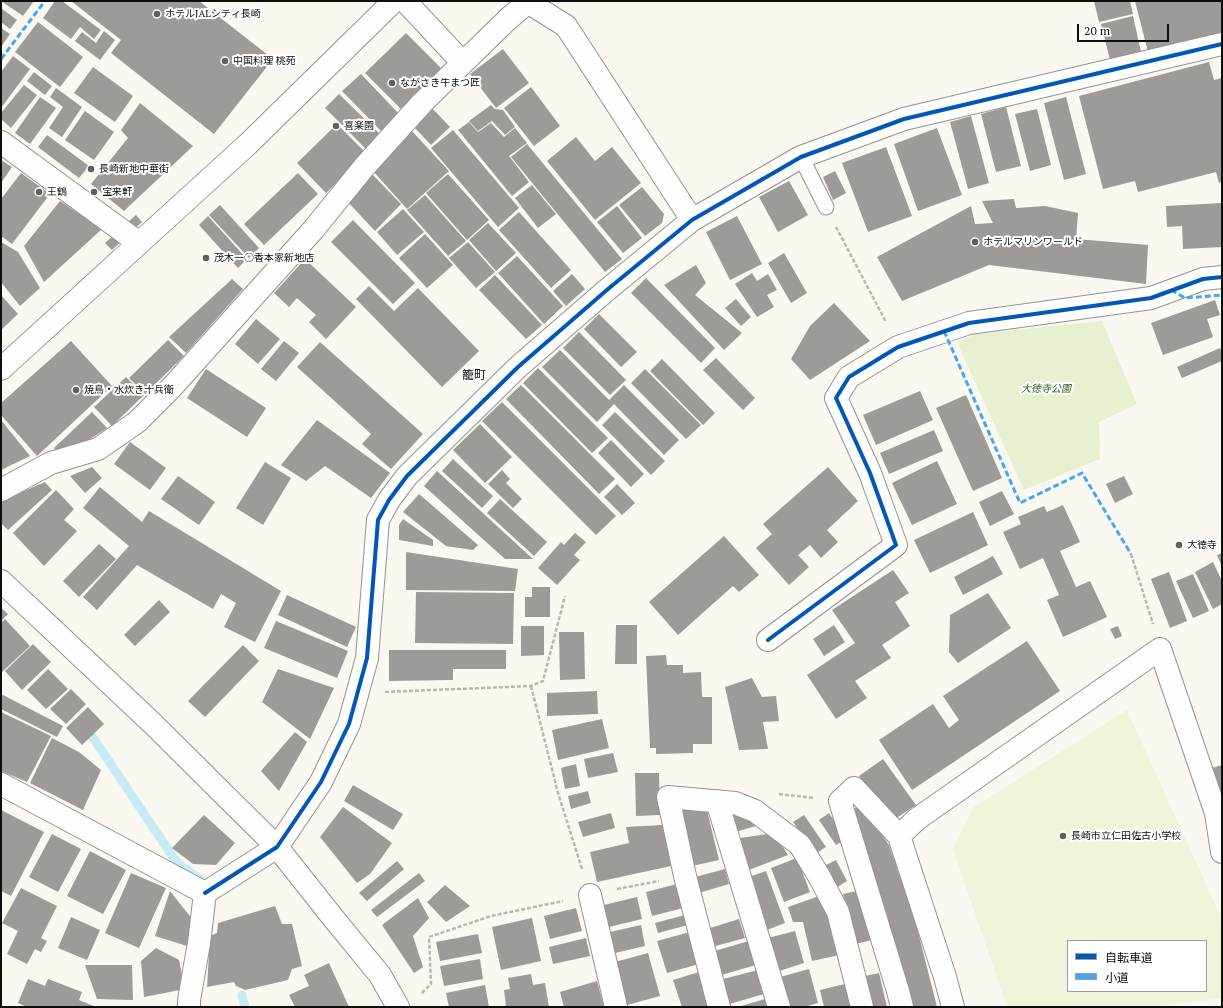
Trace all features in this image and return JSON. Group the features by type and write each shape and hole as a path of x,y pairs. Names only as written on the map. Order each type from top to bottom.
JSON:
{"street":[{"path":"1,369 248,144 394,1"},
{"path":"405,1 462,62"},
{"path":"1,490 51,463 98,449 137,422 172,387 313,230 365,166 413,113 462,62 527,1 566,26 692,220"},
{"path":"205,893 277,847 321,782 348,724 367,658 378,520 389,500 407,476 518,367 608,289 692,220 801,157 904,119 1222,44"},
{"path":"1,142 139,243"},
{"path":"768,640 896,545 870,473 836,398 849,377 898,347 968,323 1151,298 1202,280 1222,277"},
{"path":"1,581 150,722 277,847 380,975 407,1002"},
{"path":"899,836 917,819 1160,649 1219,811 1222,852"},
{"path":"1,784 205,893"},
{"path":"902,1007 840,801 854,788 899,836 945,977 953,1007"},
{"path":"719,1007 685,876 668,797 735,803 755,811 800,845 819,876 838,912 862,1007"},
{"path":"717,801 779,1007"},
{"path":"189,1007 205,893"},
{"path":"590,895 616,1007"}],"lane":[{"path":"801,157 826,207"}],"path":[{"path":"826,207 898,347"},
{"path":"1131,554 1160,649"},
{"path":"357,694 531,686 543,681 565,596"},
{"path":"531,686 558,793 590,895"},
{"path":"407,1002 431,984 429,937 491,916 685,876"}],"green space":[{"name":"大徳寺公園","path":"1102,321 1137,404 1099,422 1100,459 1024,490 957,342 976,334"},
{"name":"長崎市立仁田佐古小学校","path":"1127,710 1222,917 1222,998 1152,1007 1007,1007 953,849 974,807"}],"building":[{"path":"1,1 34,1 23,16"},
{"path":"55,1 62,1 101,30 94,39 80,27 71,39 43,18"},
{"path":"71,1 199,1 273,59 214,134 111,53 121,40"},
{"path":"1094,1 1130,1 1133,14 1099,22"},
{"path":"1135,1 1222,1 1222,34 1148,52"},
{"path":"1,8 17,20 10,29 1,22"},
{"path":"1133,16 1141,52 1110,60 1101,24"},
{"path":"38,22 83,57 60,87 15,52"},
{"path":"1,28 10,34 1,47"},
{"path":"104,31 115,40 100,60 75,41 82,32 96,43"},
{"path":"406,33 443,70 402,110 365,73"},
{"path":"503,49 529,83 496,108 470,74"},
{"path":"13,56 30,69 1,108 1,72"},
{"path":"1209,62 1214,80 1222,78 1222,182 1219,183 1216,172 1138,192 1135,181 1103,189 1079,96"},
{"path":"93,67 133,96 115,122 74,93"},
{"path":"34,72 52,86 45,95 27,81"},
{"path":"361,74 401,116 383,133 342,91"},
{"path":"24,85 37,95 11,128 1,119 1,113"},
{"path":"531,87 560,126 534,146 504,108"},
{"path":"56,88 82,107 62,137 49,128 63,107 50,97"},
{"path":"339,94 383,137 368,151 325,108"},
{"path":"40,97 56,108 30,144 15,133"},
{"path":"1066,97 1086,174 1064,180 1044,103"},
{"path":"140,103 193,146 124,211 91,184 128,138 121,130"},
{"path":"491,105 495,109 503,110 515,127 505,135 492,121 478,131 469,121"},
{"path":"1006,107 1021,166 996,172 981,114"},
{"path":"432,108 450,127 431,145 413,126"},
{"path":"1037,109 1051,165 1030,171 1015,114"},
{"path":"85,111 114,132 94,160 65,140"},
{"path":"971,116 989,183 968,189 950,122"},
{"path":"469,122 478,132 491,123 504,137 515,128 527,143 509,156 529,182 512,196 458,130"},
{"path":"337,124 367,154 326,193 297,163"},
{"path":"937,128 962,195 918,211 894,144"},
{"path":"410,129 449,171 407,209 372,170"},
{"path":"453,130 519,208 498,227 431,148"},
{"path":"47,135 89,166 79,178 38,147"},
{"path":"576,137 595,161 612,147 641,183 595,220 547,161"},
{"path":"527,144 622,259 605,272 511,157"},
{"path":"886,147 912,216 868,232 842,163"},
{"path":"1,160 12,167 1,183"},
{"path":"835,171 846,193 833,200 823,177"},
{"path":"21,173 50,194 12,244 1,236 1,199"},
{"path":"298,173 318,194 264,245 244,224"},
{"path":"371,173 401,204 375,231 347,201"},
{"path":"448,174 489,220 467,240 426,193"},
{"path":"789,181 808,215 778,232 759,197"},
{"path":"532,185 556,214 538,228 515,198"},
{"path":"642,187 664,214 662,223 645,236 619,205"},
{"path":"425,195 466,241 448,256 407,210"},
{"path":"1014,199 1016,208 1045,206 1078,213 1076,239 1148,245 1146,284 989,265 902,301 877,257 971,206 975,224 993,223 982,201"},
{"path":"60,201 102,229 44,282 24,246"},
{"path":"1222,203 1222,247 1183,249 1182,226 1167,227 1166,206"},
{"path":"220,205 259,248 249,258 209,215"},
{"path":"617,206 642,238 623,253 597,222"},
{"path":"403,209 424,232 397,255 377,232"},
{"path":"519,212 571,270 551,288 499,230"},
{"path":"136,215 142,222 112,250 105,243"},
{"path":"208,216 247,259 238,268 199,225"},
{"path":"737,216 762,264 730,280 706,232"},
{"path":"353,220 415,283 393,304 331,242"},
{"path":"488,223 516,253 496,271 469,240"},
{"path":"425,234 453,265 427,288 399,258"},
{"path":"1,242 18,252 40,288 20,306 1,282"},
{"path":"468,242 495,272 476,288 449,258"},
{"path":"784,253 807,293 791,303 768,263"},
{"path":"517,256 563,306 544,324 498,273"},
{"path":"305,259 356,307 326,339 309,322 316,315 297,298 289,307 274,293"},
{"path":"696,265 706,283 695,295 742,333 724,350 664,285"},
{"path":"752,273 757,281 768,274 777,290 767,295 774,307 757,317 735,284"},
{"path":"572,274 585,289 566,306 553,291"},
{"path":"495,275 542,325 526,339 479,290"},
{"path":"646,278 715,348 701,363 631,293"},
{"path":"232,279 243,289 186,353 169,337"},
{"path":"369,286 394,311 418,288 479,351 442,387 356,299"},
{"path":"1,295 18,314 1,330"},
{"path":"736,299 751,317 741,326 725,308"},
{"path":"1215,300 1220,315 1207,319 1213,337 1163,355 1151,323"},
{"path":"834,303 870,341 810,380 791,359 810,326"},
{"path":"599,314 637,352 621,367 584,329"},
{"path":"256,319 280,339 258,364 235,344"},
{"path":"579,332 626,380 610,395 563,348"},
{"path":"168,340 184,356 145,394 129,378"},
{"path":"71,341 112,386 37,456 1,415 1,403"},
{"path":"284,341 299,353 276,381 261,369"},
{"path":"320,342 423,434 391,469 362,444 371,434 297,367"},
{"path":"1220,348 1222,352 1222,361 1182,378 1177,367"},
{"path":"560,350 609,400 624,385 679,440 664,455 614,404 597,422 542,367"},
{"path":"716,358 755,398 743,410 703,370"},
{"path":"662,359 715,413 703,425 650,371"},
{"path":"538,368 608,438 592,453 523,383"},
{"path":"206,369 266,408 247,437 187,398"},
{"path":"645,369 701,425 686,439 631,383"},
{"path":"126,377 144,395 112,426 94,407"},
{"path":"521,385 615,479 599,494 506,399"},
{"path":"920,391 933,420 876,445 863,415"},
{"path":"966,395 1002,478 973,491 936,408"},
{"path":"502,402 616,516 596,535 482,421"},
{"path":"92,412 107,428 87,441 57,451 54,448"},
{"path":"615,412 665,461 651,475 602,425"},
{"path":"1,420 30,456 1,470"},
{"path":"317,420 390,473 371,498 325,466 306,481 281,465"},
{"path":"480,424 512,457 485,483 453,450"},
{"path":"934,430 943,451 889,474 880,453"},
{"path":"611,440 644,474 631,487 598,453"},
{"path":"130,442 166,468 150,490 114,464"},
{"path":"453,459 493,496 482,508 442,471"},
{"path":"937,461 957,504 912,525 892,483"},
{"path":"265,462 291,478 263,525 236,508"},
{"path":"92,467 102,478 85,493 70,476"},
{"path":"828,467 858,501 827,530 838,542 821,558 810,545 798,555 809,567 789,585 756,548 772,534 763,524"},
{"path":"502,470 510,479 506,483 522,499 513,508 488,484"},
{"path":"437,471 533,559 505,559 424,486"},
{"path":"178,476 215,502 199,525 161,499"},
{"path":"1124,476 1133,494 1115,503 1106,484"},
{"path":"45,482 52,490 8,530 1,523 1,501"},
{"path":"617,484 635,503 622,515 604,497"},
{"path":"100,487 142,522 149,511 281,591 255,642 224,627 236,603 221,594 213,609 137,565 97,610 83,597 129,546 83,508"},
{"path":"56,490 74,509 64,520 77,531 44,566 13,533"},
{"path":"1002,491 1014,514 990,526 979,502"},
{"path":"419,494 478,545 473,550 446,546 403,512"},
{"path":"500,499 547,542 534,556 487,513"},
{"path":"1063,505 1080,542 1060,551 1076,587 1090,581 1107,617 1063,637 1047,600 1059,595 1043,558 1020,569 1003,532 1021,524 1018,517 1044,506 1047,512"},
{"path":"973,512 988,545 930,573 914,540"},
{"path":"403,519 433,540 433,546 399,540 399,525"},
{"path":"575,533 586,542 574,555 580,560 557,585 538,568 561,542 564,545"},
{"path":"724,536 759,575 739,592 733,586 678,635 649,602"},
{"path":"99,544 116,559 79,597 63,581"},
{"path":"406,552 518,569 515,591 406,590"},
{"path":"1222,553 1222,567 1217,555"},
{"path":"993,556 1003,574 963,595 954,577"},
{"path":"1213,562 1222,581 1222,604 1213,609 1195,572"},
{"path":"893,570 909,593 895,602 910,626 882,645 891,658 855,681 867,698 836,719 807,675 855,643 832,610"},
{"path":"1169,572 1187,621 1170,628 1151,579"},
{"path":"1193,574 1209,611 1193,618 1176,581"},
{"path":"532,587 550,587 550,617 525,617 525,597 532,597"},
{"path":"416,592 514,593 513,644 415,643"},
{"path":"988,593 1011,628 958,663 949,652 950,615"},
{"path":"287,595 356,627 347,647 278,615"},
{"path":"159,600 170,612 135,646 124,635"},
{"path":"1,608 8,614 1,621"},
{"path":"5,619 30,646 1,673 1,623"},
{"path":"276,621 348,651 337,678 264,648"},
{"path":"616,625 637,625 637,664 615,664"},
{"path":"834,625 845,642 824,656 813,639"},
{"path":"521,626 544,626 544,655 521,656"},
{"path":"1118,626 1122,636 1115,639 1110,629"},
{"path":"559,632 584,632 585,679 560,680"},
{"path":"1027,641 1060,691 912,790 879,740 933,704 949,728 959,720 943,696"},
{"path":"33,644 51,662 22,690 5,671"},
{"path":"243,645 259,661 205,717 188,701"},
{"path":"389,650 506,650 506,669 453,669 453,680 389,681"},
{"path":"666,655 667,665 683,665 683,673 701,672 702,697 712,697 712,744 693,744 693,753 656,754 656,748 650,748 646,656"},
{"path":"48,669 68,689 46,709 27,690"},
{"path":"278,669 334,688 310,739 262,702"},
{"path":"752,678 762,697 776,696 779,721 763,722 768,749 739,750 725,687"},
{"path":"71,689 86,704 66,724 50,709"},
{"path":"597,691 598,714 547,716 547,693"},
{"path":"1,694 63,726 57,737 1,709"},
{"path":"88,707 104,724 82,745 66,728"},
{"path":"1,712 51,736 27,782 1,771"},
{"path":"602,719 609,748 558,760 552,730"},
{"path":"295,732 307,742 279,791 261,771"},
{"path":"52,738 79,752 101,770 83,810 30,783"},
{"path":"613,753 618,772 588,778 584,759"},
{"path":"883,759 916,805 892,821 859,776"},
{"path":"576,764 580,786 565,789 561,768"},
{"path":"1222,765 1222,797 1209,769"},
{"path":"635,773 659,773 660,815 636,816"},
{"path":"353,785 403,814 393,830 344,801"},
{"path":"588,791 591,803 571,809 568,796"},
{"path":"705,802 719,860 692,866 678,808"},
{"path":"861,804 889,845 915,920 937,1007 911,1007 889,922 854,809"},
{"path":"343,807 392,843 370,874 357,883 320,837"},
{"path":"1,810 44,832 11,896 1,891"},
{"path":"725,811 763,824 732,833"},
{"path":"611,813 615,828 583,837 578,822"},
{"path":"829,813 846,839 836,845 819,820"},
{"path":"204,815 235,843 216,865 193,864 172,848"},
{"path":"804,815 826,847 815,854 793,822"},
{"path":"662,825 671,866 597,882 590,852 629,843 626,827"},
{"path":"774,833 788,855 746,871 734,839"},
{"path":"52,834 81,849 58,892 29,877"},
{"path":"90,851 126,870 103,914 67,896"},
{"path":"797,858 810,892 784,902 771,868"},
{"path":"836,860 847,881 836,888 824,866"},
{"path":"397,861 404,869 367,901 359,893"},
{"path":"725,869 729,884 699,893 695,877"},
{"path":"766,871 785,923 762,932 756,914 762,912 749,877"},
{"path":"131,873 166,888 139,948 105,933"},
{"path":"419,873 425,881 377,917 371,910"},
{"path":"677,884 683,908 652,916 646,892"},
{"path":"445,885 470,906 446,922 427,902"},
{"path":"21,888 57,906 41,938 47,941 41,952 35,949 27,964 7,954 18,931 2,923"},
{"path":"861,890 872,940 855,944 843,894"},
{"path":"170,891 193,920 187,946 155,936"},
{"path":"822,895 844,954 812,961 803,922 793,922 788,907"},
{"path":"637,897 642,919 609,927 604,905"},
{"path":"418,898 429,918 413,936 423,967 414,973 382,925"},
{"path":"275,906 282,924 292,924 302,966 292,969 288,980 245,990 236,986 234,982 207,987 210,936 217,933 218,923"},
{"path":"576,908 582,931 550,939 544,916"},
{"path":"685,915 688,925 658,933 655,923"},
{"path":"71,917 100,930 87,960 58,948"},
{"path":"532,918 541,961 501,970 492,927"},
{"path":"739,919 745,938 712,947 707,929"},
{"path":"641,925 645,946 615,953 610,932"},
{"path":"795,931 804,963 773,973 764,939"},
{"path":"690,932 699,964 667,973 657,941"},
{"path":"478,934 482,953 440,961 436,942"},
{"path":"586,938 590,956 553,964 549,947"},
{"path":"749,941 756,965 718,976 711,952"},
{"path":"156,948 179,960 185,989 144,997 141,961"},
{"path":"648,953 660,996 627,1005 615,962"},
{"path":"480,959 483,979 444,986 440,966"},
{"path":"329,963 349,1007 295,1007 289,995 309,986 304,975"},
{"path":"85,965 132,965 133,1000 97,999"},
{"path":"809,969 818,1003 804,1007 788,1007 780,977"},
{"path":"758,970 764,994 726,1005 719,980"},
{"path":"699,972 711,1007 682,1007 673,980"},
{"path":"879,973 887,1007 872,1007 865,976"},
{"path":"531,974 533,985 545,983 549,1007 506,1007 504,990 510,989 508,978"},
{"path":"28,979 45,986 48,979 82,992 79,1000 96,1007 27,1007 18,1003"},
{"path":"597,981 604,1007 564,1007 560,992"},
{"path":"849,983 855,1007 824,1007 820,990"},
{"path":"485,985 489,1007 449,1007 446,993"},
{"path":"765,999 767,1007 738,1007"}],"waterway":[{"path":"92,736 177,863 201,880"},
{"path":"242,995 245,1007"}],"marked path":[{"path":"1,59 45,1"},
{"path":"1171,290 1185,298 1222,295"},
{"path":"944,331 1020,503 1082,473 1131,554"}],"cycle path":[{"path":"205,893 277,847 321,782 349,724 367,658 378,520 389,500 407,476 518,367 608,289 692,220 801,157 904,119 1222,44"},
{"path":"768,640 896,545 870,473 836,398 849,377 898,347 969,323 1151,298 1203,279 1222,277"}],"place":[{"name":"ホテルJALシティ長崎","path":"157,14"},
{"name":"中国料理 桃苑","path":"225,61"},
{"name":"ながさき牛まつ匠","path":"392,83"},
{"name":"喜楽園","path":"336,126"},
{"name":"長崎新地中華街","path":"91,169"},
{"name":"王鶴","path":"39,192"},
{"name":"宝来軒","path":"94,192"},
{"name":"ホテルマリンワールド","path":"975,242"},
{"name":"茂木一○香本家新地店","path":"206,258"},
{"name":"焼鳥・水炊き十兵衛","path":"76,390"},
{"name":"大徳寺","path":"1179,545"},
{"name":"長崎市立仁田佐古小学校","path":"1063,836"}],"district":[{"name":"籠町","path":"474,376"}]}
